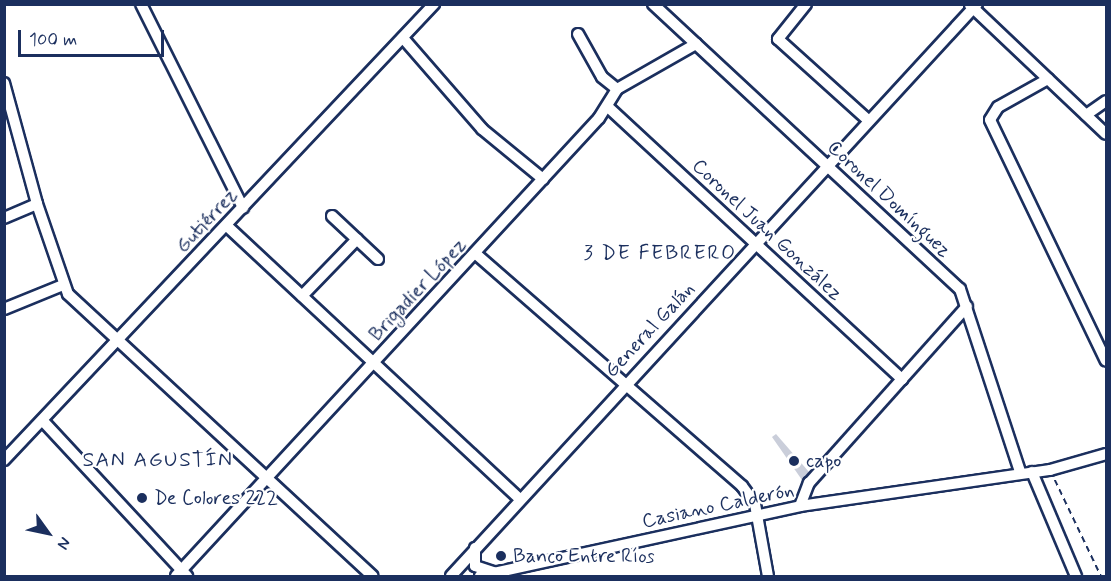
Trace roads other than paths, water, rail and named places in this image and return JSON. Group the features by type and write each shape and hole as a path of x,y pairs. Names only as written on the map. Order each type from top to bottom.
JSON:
{"street":[{"path":"141,4 243,208"},
{"name":"Gutiérrez","path":"4,460 118,342 434,4"},
{"name":"Coronel Domínguez","path":"653,4 953,282 967,306 1020,472"},
{"path":"806,4 778,39 868,120"},
{"path":"974,6 1107,134"},
{"name":"General Galán","path":"451,576 519,498 974,6"},
{"path":"578,33 602,76 617,89 696,44"},
{"path":"403,38 472,119 543,178"},
{"path":"1048,79 998,107 990,120 1107,361"},
{"path":"4,83 7,101 37,204 63,285 118,342 372,576"},
{"name":"Brigadier López","path":"182,575 608,107 617,89"},
{"path":"1086,115 1107,101"},
{"name":"Coronel Juan González","path":"608,107 902,379"},
{"path":"4,218 37,204"},
{"path":"332,216 378,259"},
{"path":"227,226 519,498"},
{"path":"302,296 357,239"},
{"path":"476,254 742,486 752,498 768,576"},
{"path":"4,309 63,285"},
{"path":"800,506 809,483 967,306"},
{"path":"43,421 182,575"},
{"name":"Casiano Calderón","path":"480,576 800,506 1020,472 1050,470 1107,454"},
{"path":"1032,472 1076,576"},
{"path":"475,548 475,566 496,573"}],"place":[{"name":"capo","path":"794,461"},
{"name":"De Colores 222","path":"142,498"},
{"name":"Banco Entre Ríos","path":"501,556"}],"district":[{"name":"3 DE FEBRERO","path":"660,253"},
{"name":"SAN AGUSTÍN","path":"158,460"}]}
